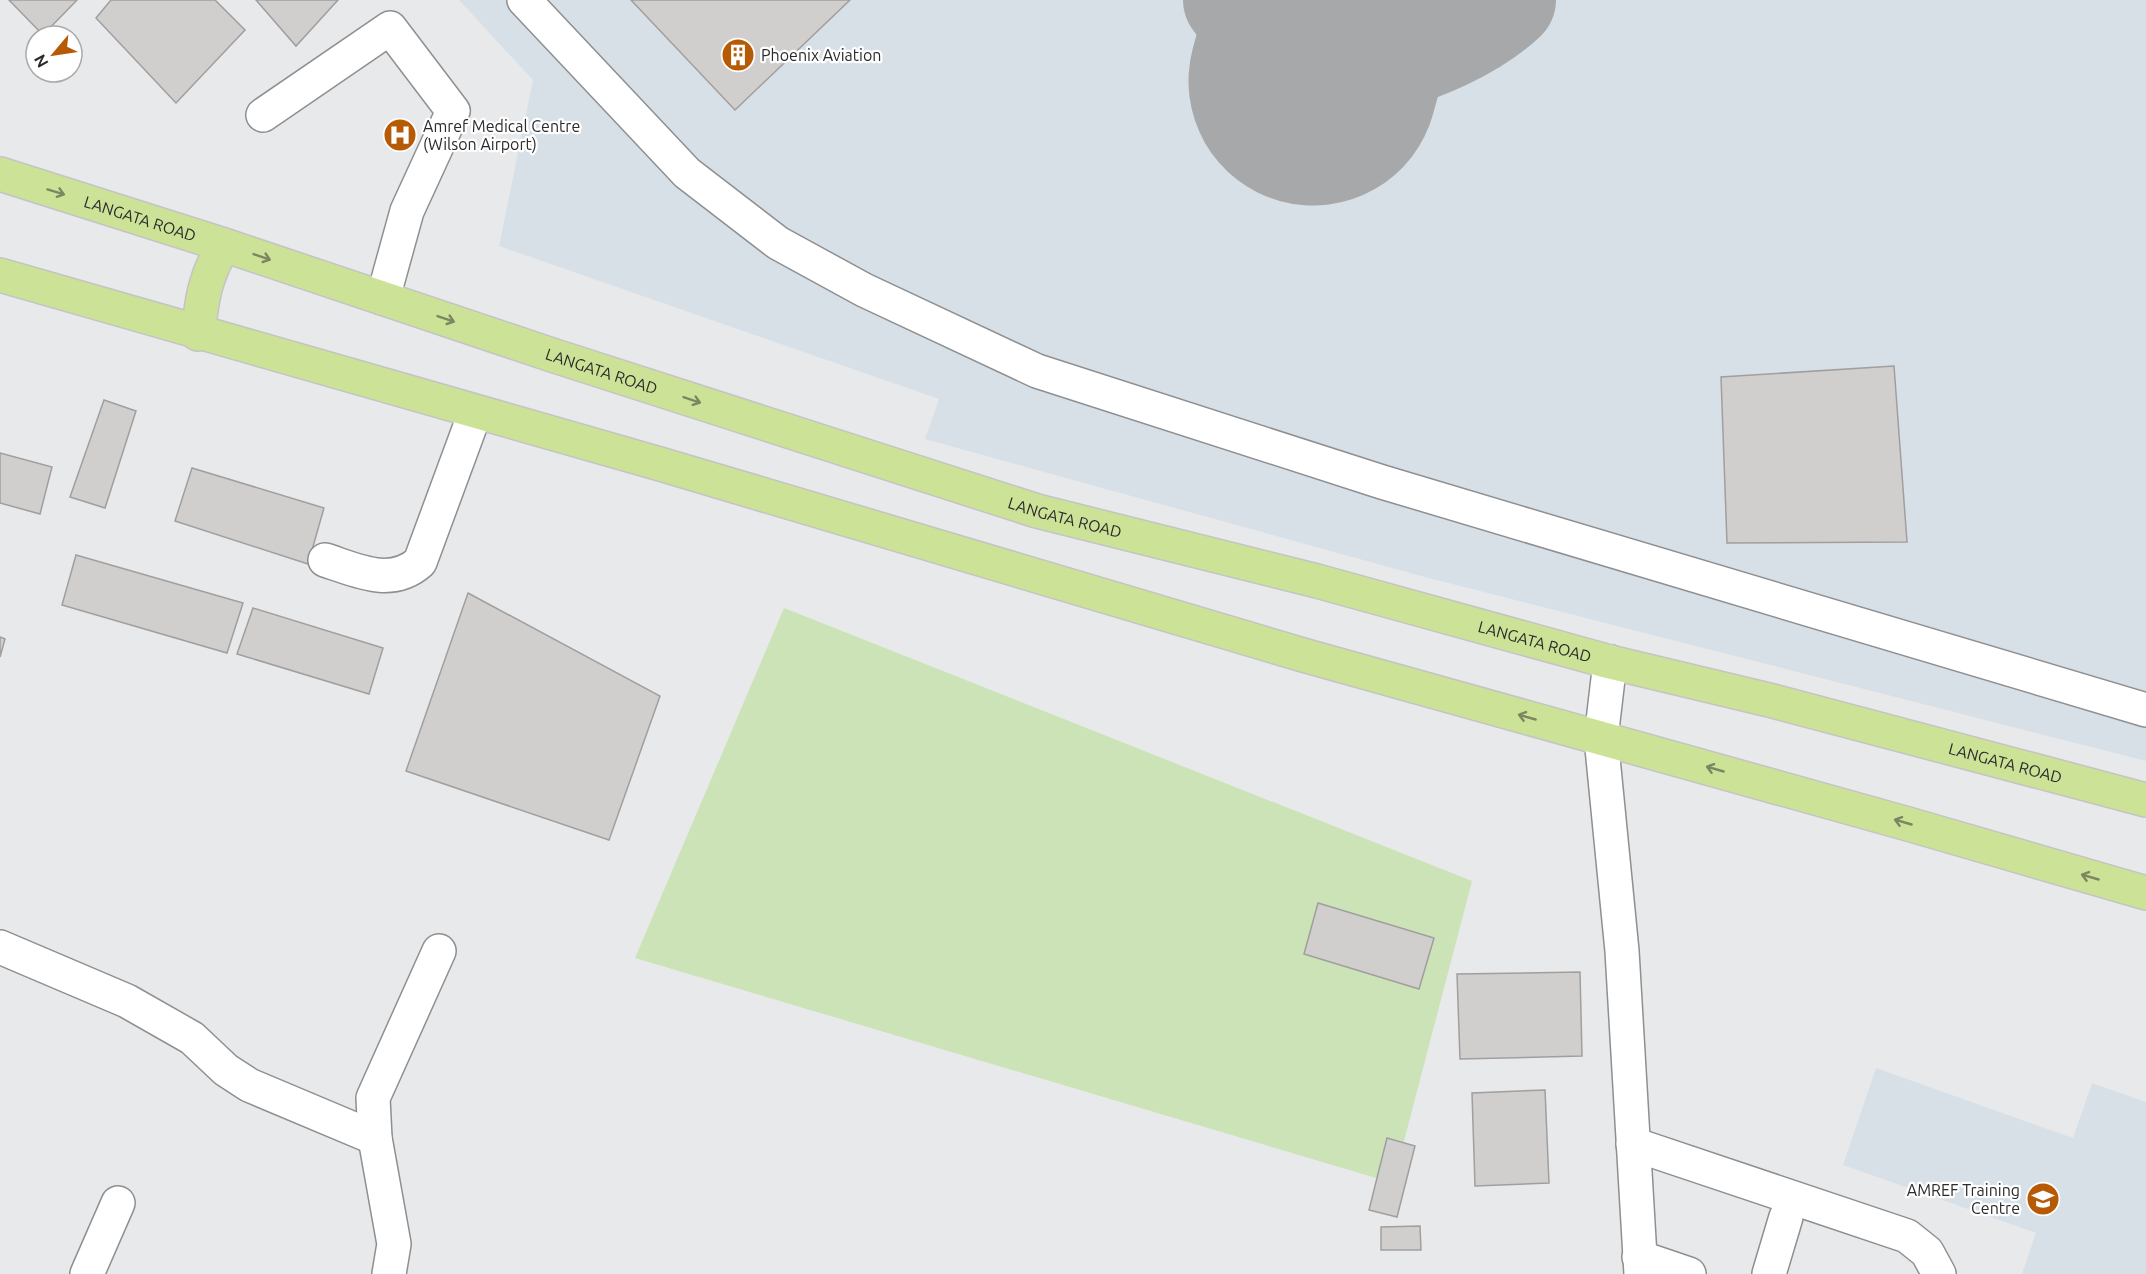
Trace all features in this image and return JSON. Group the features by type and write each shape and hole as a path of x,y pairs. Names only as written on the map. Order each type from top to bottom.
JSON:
{"main road":[{"name":"LANGATA ROAD","path":"0,174 1037,511 1317,581 1610,662 1773,701 2146,800"},
{"path":"198,334 203,288 211,267 224,245"},
{"path":"0,275 1303,655 2146,893"}],"street":[{"path":"524,0 687,173 778,243 864,290 1037,371 1382,482 2146,710"},
{"path":"262,115 390,28 453,111 407,211 383,298"},
{"path":"325,560 380,577 400,574 420,562 475,412"},
{"path":"1610,662 1601,738 1622,951 1640,1265 1689,1274"},
{"path":"0,947 127,1001 192,1038 226,1070 249,1085 375,1138"},
{"path":"389,1274 394,1244 375,1138 373,1098 439,951"},
{"path":"1634,1156 1786,1217 1915,1264 1920,1274"},
{"path":"1634,1156 1907,1236 1927,1252 1939,1274"},
{"path":"87,1274 118,1203"},
{"path":"1769,1274 1786,1217"}],"shaded area":[{"path":"459,0 2146,0 2146,761 1421,576 925,439 939,399 499,246 533,80"},
{"name":"AMREF Training Centre","path":"1876,1068 2073,1138 2092,1083 2146,1102 2146,1274 2022,1274 2036,1233 1843,1165"}],"green space":[{"path":"784,608 1472,881 1393,1183 635,958"}],"building":[{"path":"9,0 77,0 54,24 32,24"},
{"path":"111,0 215,0 245,30 176,103 96,18"},
{"path":"256,0 338,0 296,46"},
{"name":"Phoenix Aviation","path":"631,0 850,0 735,110"},
{"path":"1894,366 1907,542 1727,543 1721,377"},
{"path":"104,400 136,411 105,508 70,497"},
{"path":"0,453 52,467 40,514 0,503"},
{"path":"192,468 324,508 308,564 175,521"},
{"path":"76,555 243,603 227,653 62,605"},
{"path":"468,593 660,696 609,840 406,771"},
{"path":"253,608 383,648 369,694 237,654"},
{"path":"0,637 5,639 0,657"},
{"path":"1318,903 1434,938 1419,989 1304,954"},
{"path":"1580,972 1582,1056 1460,1059 1457,974"},
{"path":"1545,1090 1549,1183 1475,1186 1472,1093"},
{"path":"1387,1138 1415,1146 1397,1217 1369,1210"},
{"path":"1420,1226 1421,1250 1381,1250 1381,1227"}],"taxiway":[{"path":"1233,0 1244,14"},
{"path":"1380,65 1463,31 1506,0"}],"runway":[{"path":"1313,81 1335,0"}],"place":[{"name":"Phoenix Aviation","path":"738,55"},
{"name":"Amref Medical Centre (Wilson Airport)","path":"400,135"},
{"name":"AMREF Training Centre","path":"2043,1199"}]}
